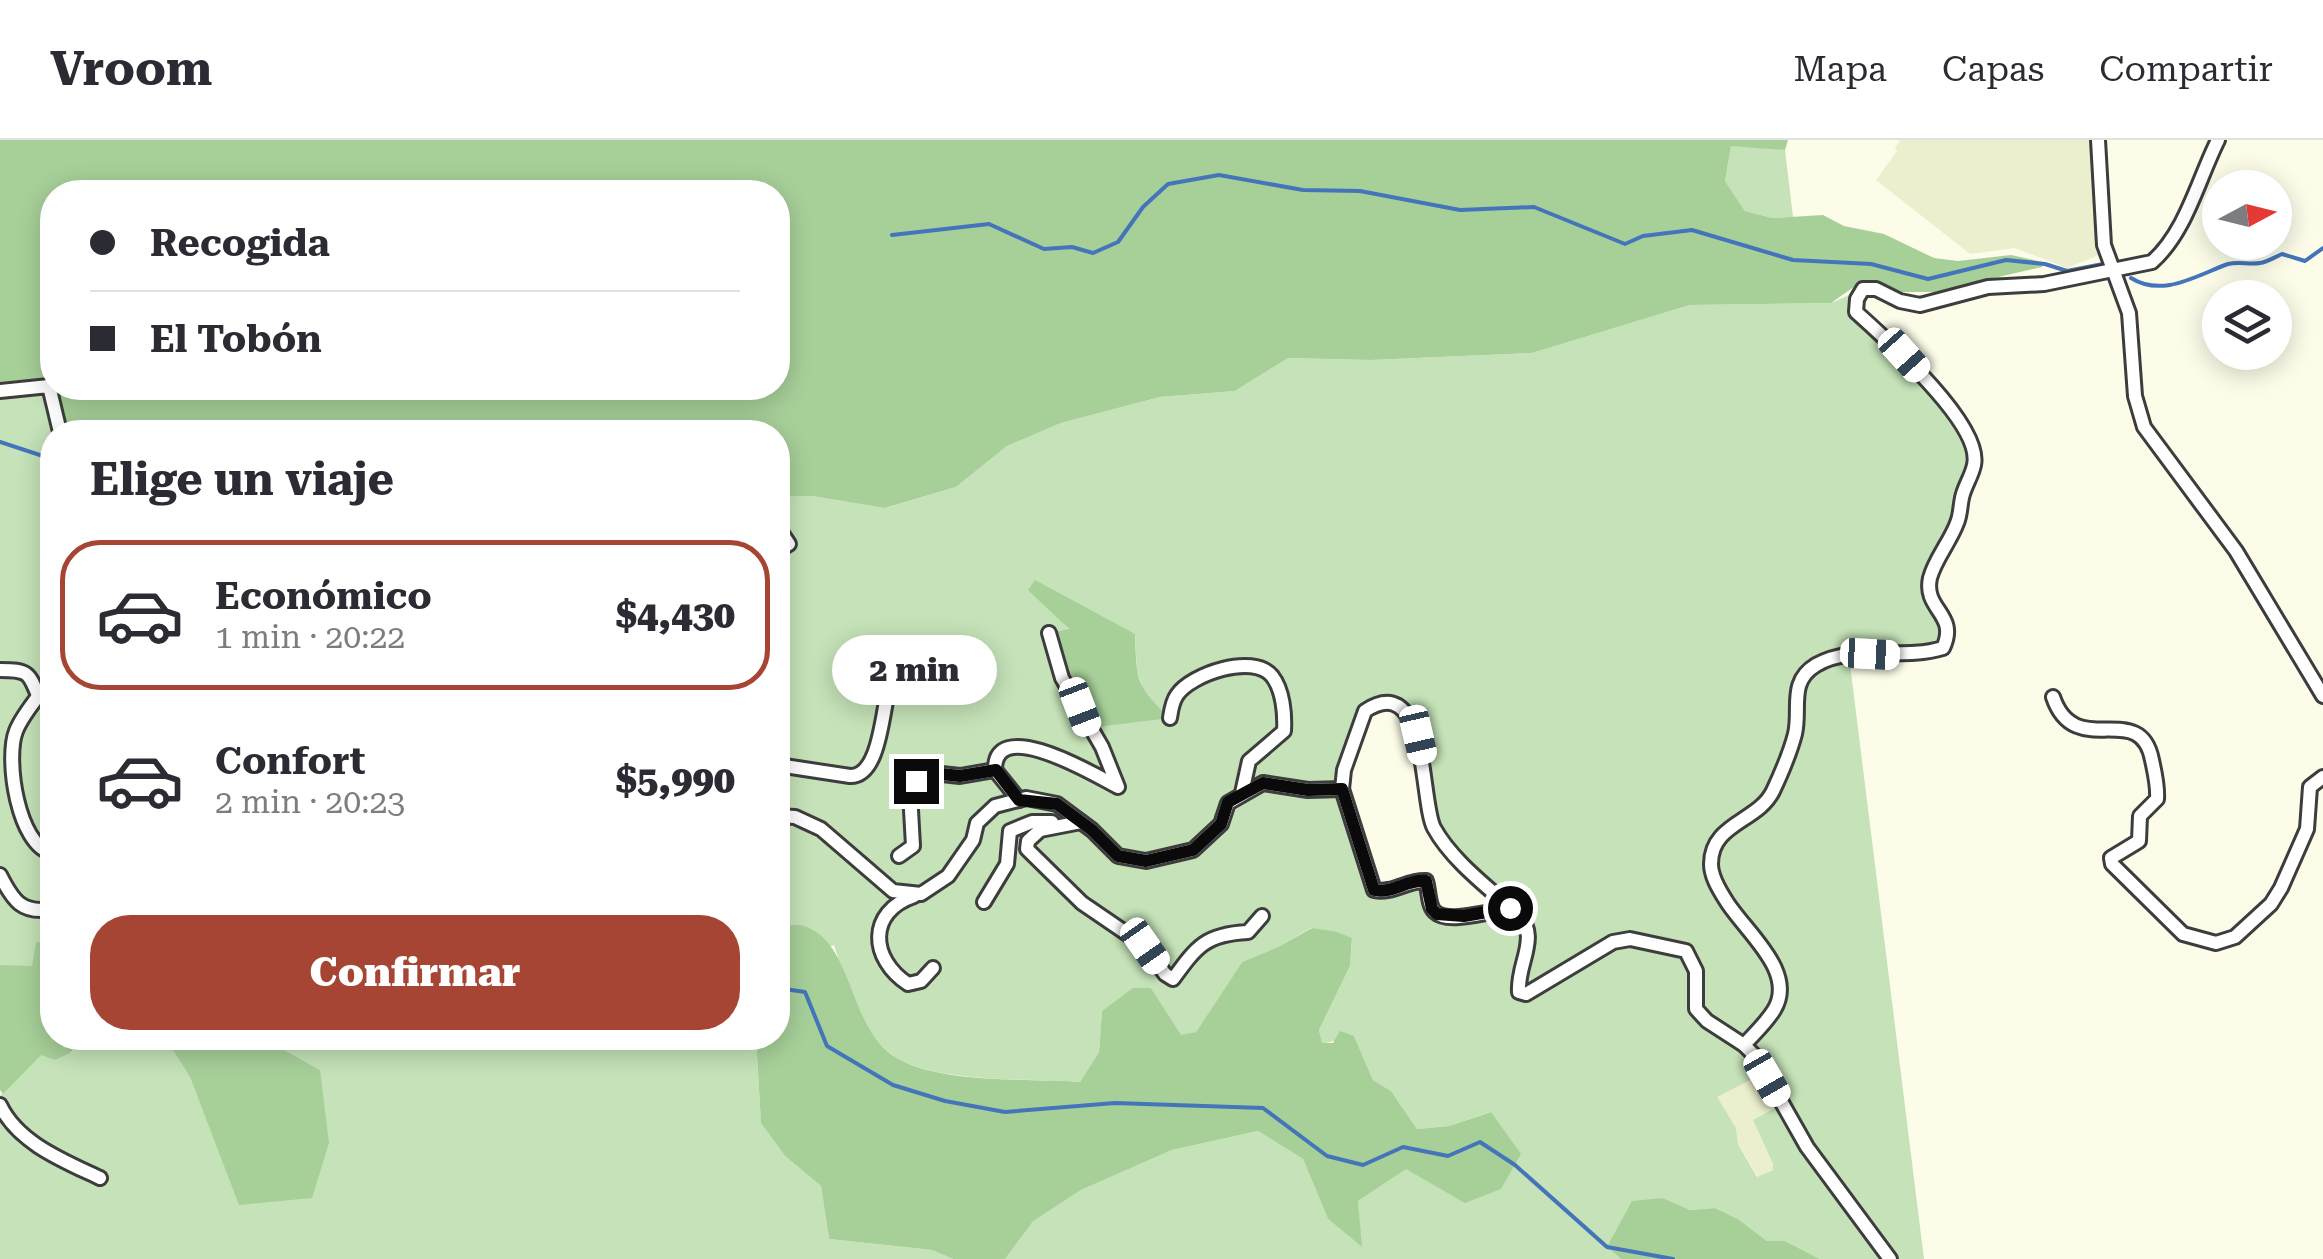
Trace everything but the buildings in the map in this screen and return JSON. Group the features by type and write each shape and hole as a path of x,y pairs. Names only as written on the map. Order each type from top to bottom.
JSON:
{"street":[{"path":"2098,140 2104,244 2129,313 2135,396 2144,427 2236,551 2323,696"},
{"path":"1744,1045 1775,1009 1780,977 1716,884 1710,866 1713,851 1722,834 1764,804 1772,792 1796,732 1795,695 1804,673 1835,657 1909,656 1943,648 1949,624 1929,593 1930,576 1958,521 1964,491 1974,470 1976,454 1956,418 1924,378 1856,312 1857,300 1863,289 1876,289 1900,301 1920,305 1988,287 2044,284 2152,262 2165,250 2214,143"},
{"path":"0,391 40,387"},
{"path":"1019,800 996,770 998,756 1007,748 1028,747 1067,760 1118,788 1102,747 1062,678 1049,632"},
{"path":"1170,718 1177,695 1210,672 1230,667 1267,671 1274,679 1285,712 1284,730 1249,761 1242,793"},
{"path":"0,670 30,676 39,698 15,732 14,777 28,835 40,847"},
{"path":"790,767 859,776 867,771 874,758 888,692 925,670"},
{"path":"2053,697 2060,715 2067,721 2106,731 2137,732 2146,740 2157,799 2140,816 2139,841 2111,858 2112,864 2183,934 2199,941 2216,943 2235,937 2271,904 2306,829 2310,788 2323,777"},
{"path":"1510,908 1446,916 1432,909 1426,881 1418,880 1390,891 1374,890 1342,789 1348,754 1365,711 1384,702 1397,706 1418,735 1432,824 1443,842 1525,919 1530,934 1519,992 1526,994 1613,942 1630,938 1686,951 1696,971 1696,1009 1756,1057 1807,1147 1890,1259"},
{"path":"899,856 913,846 910,792 924,772 960,776 996,770"},
{"path":"932,968 921,981 908,984 893,974 880,945 878,928 902,900 921,894 948,876 973,840 977,823 995,806 1019,800 1057,804 1118,856 1146,861 1193,850 1221,824 1228,802 1263,783 1308,790 1342,789"},
{"path":"790,817 821,829 893,891 921,894"},
{"path":"984,902 1007,864 1010,831 1032,822 1082,822"},
{"path":"1082,822 1040,830 1028,841 1027,849 1082,903 1145,946 1173,979 1197,947 1220,934 1248,932 1262,916"},
{"path":"0,875 18,903 40,911"},
{"path":"0,1105 23,1136 100,1178"}],"green space":[{"path":"0,140 1788,140 1785,150 1731,146 1725,181 1745,211 1772,218 1823,215 1844,226 1884,234 1934,258 1958,261 2011,255 2043,262 2042,267 1934,292 1899,292 1876,281 1858,284 1831,303 1690,305 1532,353 1371,360 1288,358 1235,391 1160,397 1061,423 1007,446 956,487 885,508 812,496 790,497 790,420 57,420 52,400 790,400 790,180 40,180 40,387 0,391"},
{"path":"1900,140 2093,140 2099,255 2067,268 2015,248 1970,254 1876,180 1897,151"},
{"path":"1731,145 1785,150 1793,217 1772,218 1745,211 1725,181"},
{"path":"1863,289 1856,312 1904,355 1976,454 1930,576 1943,648 1849,656 1924,1259 1820,1259 1785,1241 1767,1241 1738,1219 1715,1208 1690,1210 1663,1198 1607,1247 1621,1259 1005,1259 1032,1221 1081,1190 1172,1150 1258,1131 1303,1159 1328,1219 1361,1246 1358,1201 1490,1112 1449,1126 1417,1129 1391,1091 1373,1080 1354,1036 1322,1044 1319,1030 1350,966 1352,939 1311,928 1242,962 1196,1032 1181,1036 1151,988 1102,1011 1099,1052 1080,1082 955,1075 908,1064 891,1054 870,1032 855,1004 834,945 790,963 790,497 812,496 886,508 956,487 1007,446 1061,423 1160,397 1235,391 1288,358 1371,360 1532,353 1690,305 1831,303","holes":["1052,611 1135,634 1137,670 1144,694 1168,717 1050,632 1069,630","1397,706 1422,755 1432,824 1512,910 1437,914 1426,881 1374,890 1342,789 1365,711","1758,1076 1775,1108 1753,1120 1773,1164 1773,1170 1757,1177 1738,1144 1736,1128 1717,1097"]},
{"path":"40,387 40,400 53,400 58,420 40,420 40,945 36,942 33,966 3,967 0,965 0,391"},
{"path":"1035,580 1135,634 1140,681 1170,718 1088,728 1049,633 1069,629 1028,590"},
{"path":"790,925 804,926 820,935 832,949 867,1024 892,1055 911,1065 957,1076 1080,1082 1099,1052 1102,1011 1133,988 1151,988 1181,1035 1196,1032 1242,962 1312,928 1352,938 1350,966 1319,1030 1322,1043 1333,1043 1340,1031 1354,1036 1373,1080 1391,1091 1417,1129 1449,1126 1491,1112 1521,1154 1501,1189 1465,1203 1406,1169 1358,1201 1362,1247 1328,1219 1303,1159 1258,1131 1172,1150 1081,1190 1033,1221 1005,1259 953,1259 932,1250 829,1239 821,1186 785,1156 761,1123 757,1050 790,1050"},
{"path":"36,942 40,942 40,1050 72,1052 55,1060 41,1055 3,1094 0,965 32,966"},
{"path":"173,1050 190,1077 240,1205 320,1070 285,1050 757,1050 761,1123 785,1156 821,1186 829,1239 932,1250 953,1259 0,1259 0,1096 41,1054"},
{"path":"173,1050 285,1050 320,1070 329,1143 312,1198 239,1205 190,1077"},
{"path":"1758,1076 1775,1108 1753,1120 1773,1164 1773,1170 1758,1177 1738,1143 1736,1128 1716,1097"},
{"path":"1663,1198 1690,1210 1715,1208 1738,1219 1767,1241 1785,1241 1820,1259 1621,1259 1607,1247 1632,1201"}],"waterway":[{"path":"892,235 989,224 1044,249 1072,247 1093,253 1118,242 1143,207 1168,184 1219,175 1303,190 1360,191 1460,210 1534,207 1625,244 1643,236 1692,230 1793,260 1871,264 1928,279 2006,260 2067,271 2103,264"},
{"path":"2131,278 2143,284 2168,285 2228,264 2260,263 2282,254 2305,261 2323,248"},
{"path":"0,442 40,455"},
{"path":"790,990 805,992 827,1046 893,1085 945,1101 1005,1112 1115,1103 1263,1108 1327,1156 1363,1165 1403,1147 1448,1156 1480,1142 1515,1165 1607,1247 1673,1259"}],"route":[{"path":"916,781 924,772 960,776 996,770 1019,800 1057,804 1118,856 1146,861 1193,850 1221,824 1228,802 1263,783 1308,790 1342,789 1374,890 1390,891 1418,880 1426,881 1432,909 1446,916 1510,908"}]}
